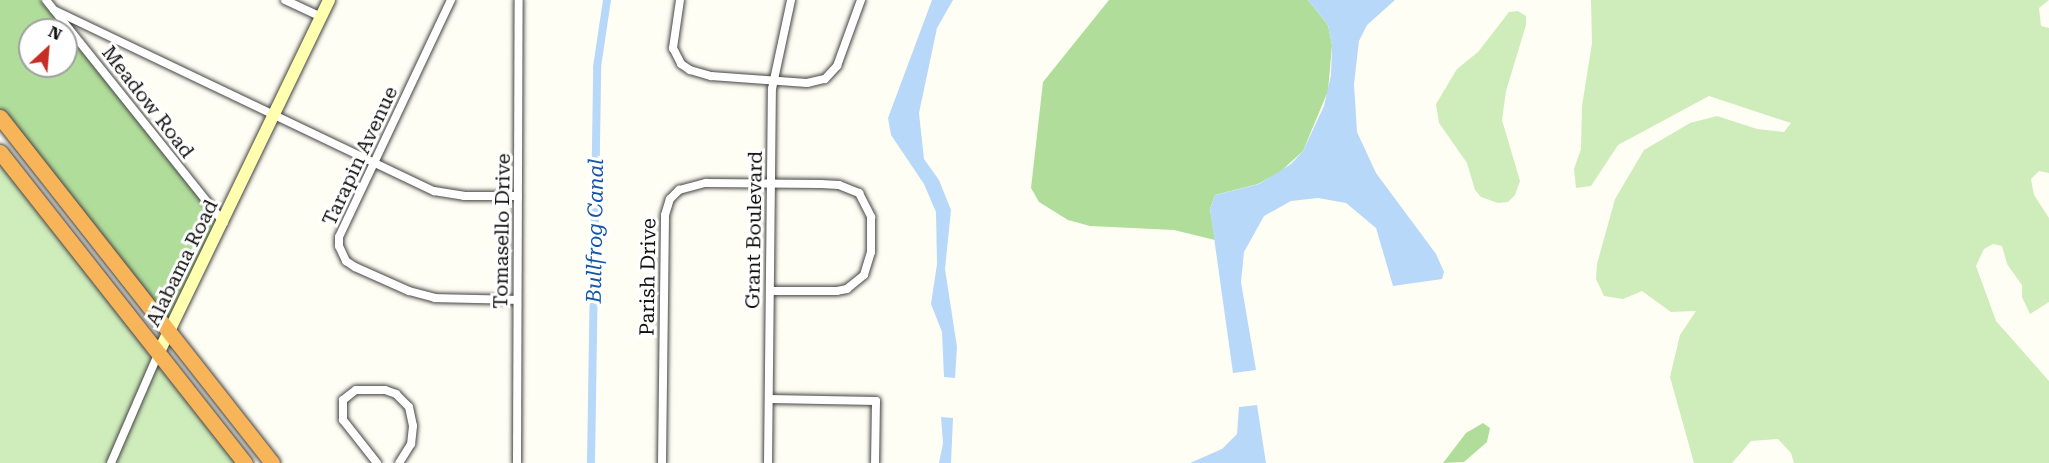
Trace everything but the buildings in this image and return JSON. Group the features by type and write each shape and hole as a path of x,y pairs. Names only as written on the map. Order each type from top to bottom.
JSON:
{"highway":[{"path":"0,117 272,463"},
{"path":"0,152 245,463"}],"street":[{"name":"Meadow Road","path":"46,0 224,223"},
{"path":"285,0 321,17"},
{"name":"Alabama Road","path":"159,352 224,223 329,0"},
{"name":"Tarapin Avenue","path":"451,0 339,237 346,261 382,281 435,298 517,300"},
{"name":"Tomasello Drive","path":"517,463 519,0"},
{"path":"680,0 672,38 681,64 702,74 807,83 831,74 842,57 861,0"},
{"name":"Grant Boulevard","path":"768,463 773,81 790,0"},
{"path":"54,10 374,163 444,194 518,196"},
{"name":"Parish Drive","path":"662,463 667,207 679,190 696,184 849,188 868,207 872,232 867,268 857,283 837,291 770,291"},
{"path":"111,463 159,352"},
{"path":"377,463 343,420 343,400 356,390 385,390 396,394 409,407 413,426 411,444 399,463"},
{"path":"770,399 876,401 874,463"}],"green space":[{"path":"0,0 40,0 56,18 18,18 18,78 78,78 78,44 223,216 169,325 0,110"},
{"path":"1109,0 1308,0 1328,25 1332,45 1328,91 1303,151 1280,172 1258,184 1215,195 1210,209 1215,240 1174,230 1090,226 1068,220 1039,202 1031,188 1043,82"},
{"path":"1591,0 2049,0 2039,8 2041,26 2049,28 2049,173 2039,171 2031,179 2034,195 2049,218 2049,302 2030,314 2022,297 2022,285 2007,264 2002,246 1993,244 1984,249 1976,266 1996,321 2049,381 2049,463 1794,463 1791,453 1778,439 1751,441 1732,463 1694,463 1670,377 1680,335 1696,311 1671,312 1642,291 1623,299 1604,296 1596,279 1597,264 1615,199 1644,150 1690,123 1717,116 1757,129 1784,132 1791,123 1709,96 1618,145 1591,186 1576,188 1574,169 1581,149 1582,106 1592,43"},
{"path":"1518,11 1526,16 1526,25 1506,91 1502,120 1520,181 1515,195 1508,202 1498,203 1481,197 1475,190 1467,163 1439,123 1436,104 1457,69 1478,52 1509,12"},
{"path":"0,159 240,463 0,463"},
{"path":"1483,423 1490,428 1487,442 1464,462 1443,463 1466,433"}],"water":[{"path":"932,0 953,0 937,28 919,113 924,159 939,180 951,210 945,269 957,347 955,378 944,377 942,332 931,304 937,264 936,212 924,184 891,135 888,118"},
{"path":"1308,0 1395,0 1367,25 1359,41 1354,84 1357,132 1376,173 1436,254 1444,272 1442,279 1393,286 1376,228 1346,203 1318,198 1291,201 1264,216 1244,252 1241,282 1256,370 1233,373 1210,209 1215,195 1259,184 1291,164 1303,151 1324,106 1331,75 1332,45 1328,25"},
{"path":"1257,405 1266,463 1190,463 1222,449 1237,434 1239,407"},
{"path":"941,417 953,418 951,463 939,463 943,443"}],"waterway":[{"name":"Bullfrog Canal","path":"591,463 597,67 607,0"}]}
